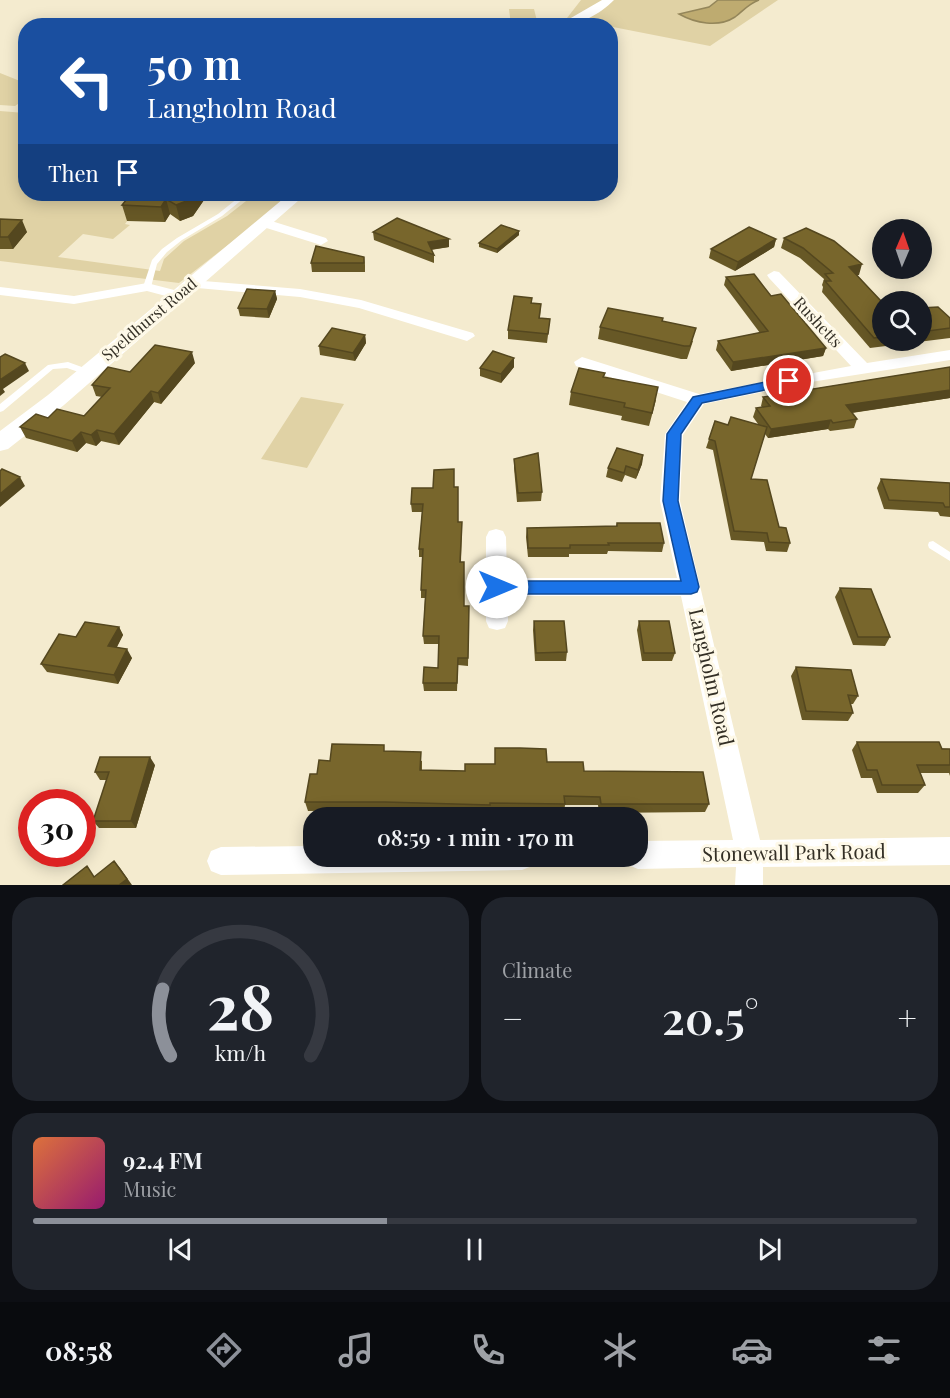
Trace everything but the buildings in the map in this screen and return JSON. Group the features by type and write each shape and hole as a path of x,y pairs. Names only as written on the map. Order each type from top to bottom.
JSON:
{"street":[{"path":"579,18 609,0"},
{"name":"Speldhurst Road","path":"0,443 290,201"},
{"path":"265,222 321,241"},
{"name":"Rushetts","path":"774,275 862,369"},
{"path":"0,291 74,300 147,287 300,292 361,304 467,336"},
{"path":"582,362 698,400 950,355"},
{"name":"Langholm Road","path":"698,400 674,434 670,501 750,855 749,885"},
{"path":"496,537 497,621"},
{"path":"497,587 691,587"},
{"name":"Stonewall Park Road","path":"648,855 950,850"},
{"path":"221,861 303,860"}],"lane":[{"path":"147,287 151,281 156,258 178,239 221,214 237,201"},
{"path":"0,409 51,367 68,365 87,372"},
{"path":"933,545 950,557"}],"shaded area":[{"path":"581,0 778,0 710,46 618,28 618,18 567,18"},
{"path":"718,0 759,0 735,17 721,22 699,22 679,14 709,7"},
{"path":"509,9 534,9 536,18 510,18"},
{"path":"0,73 18,80 18,104 15,106 0,105"},
{"path":"0,111 18,112 18,201 143,201 125,224 130,225 113,239 83,234 58,257 160,271 164,259 184,241 227,216 246,201 281,201 179,283 0,261"},
{"path":"301,397 344,404 307,468 261,459"}],"route":[{"path":"497,587 691,587 670,501 674,434 698,400 789,381"}]}
